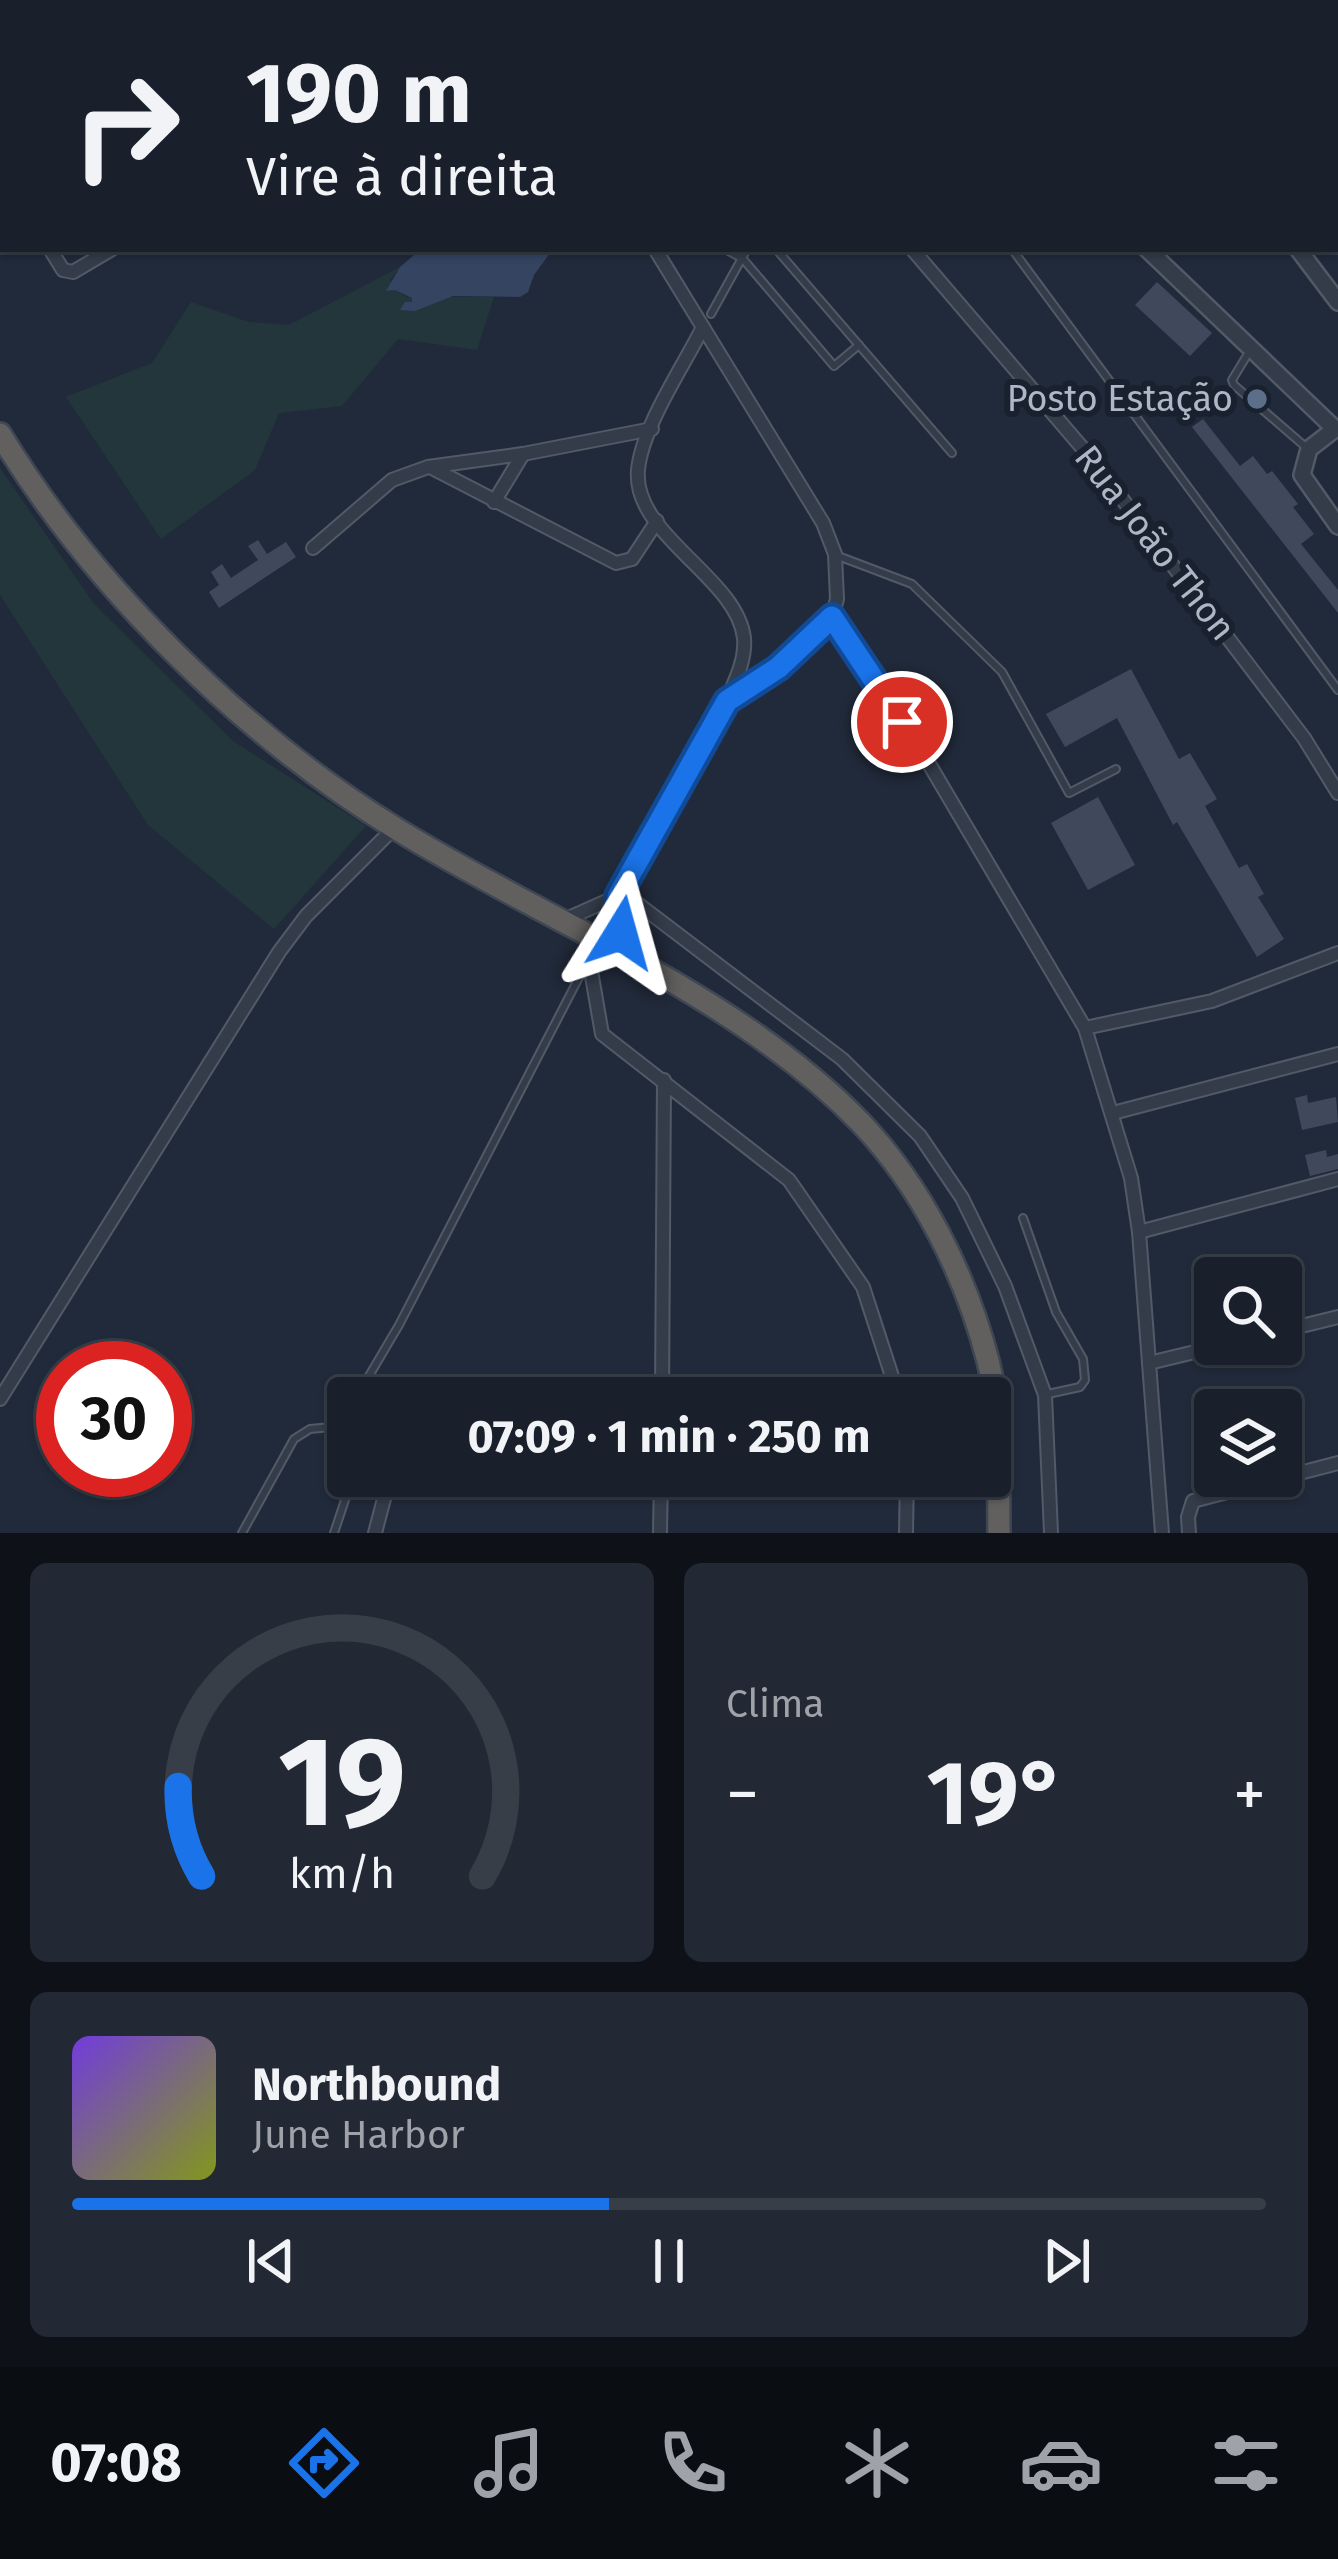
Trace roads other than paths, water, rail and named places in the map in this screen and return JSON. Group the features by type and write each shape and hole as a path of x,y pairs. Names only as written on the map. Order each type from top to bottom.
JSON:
{"highway":[{"path":"0,434 56,515 158,636 246,718 394,828 563,920 594,950 623,954 775,1050 862,1124 906,1179 952,1260 988,1364 998,1460 998,1533"}],"street":[{"path":"52,252 63,270 73,272 107,252"},
{"path":"657,252 823,523 835,554 837,599 832,617 778,668 727,701"},
{"name":"Rua João Thon","path":"915,252 1091,458 1304,739 1338,793"},
{"path":"1150,252 1336,428 1309,449 1302,475 1338,526"},
{"path":"1300,252 1338,302"},
{"path":"623,954 620,894 727,701 744,654 744,634 734,612 657,521 639,486 642,451 703,327"},
{"path":"314,548 392,480 428,466 523,454 652,429"},
{"path":"494,502 523,454"},
{"path":"428,466 616,563 632,559 657,521"},
{"path":"832,617 925,757 1085,1028 1113,1113 1139,1232 1162,1533"},
{"path":"0,1400 279,952 306,916 394,828"},
{"path":"563,920 620,894"},
{"path":"620,894 842,1059 920,1136 962,1198 1005,1286 1045,1395 1051,1533"},
{"path":"594,950 602,1034 789,1180 863,1287 892,1377"},
{"path":"1085,1028 1212,1001 1338,953"},
{"path":"1113,1113 1338,1054"},
{"path":"662,1377 664,1080"},
{"path":"1139,1232 1338,1179"},
{"path":"1302,1326 1338,1317"},
{"path":"1149,1363 1194,1352"},
{"path":"1189,1533 1193,1501 1338,1463"},
{"path":"375,1533 384,1497"},
{"path":"660,1533 661,1497"},
{"path":"906,1533 907,1497"}],"lane":[{"path":"729,252 743,260 835,366 860,345"},
{"path":"711,314 746,252"},
{"path":"779,252 952,453"},
{"path":"1014,252 1338,690"},
{"path":"1251,349 1232,380 1234,385 1309,449"},
{"path":"835,554 912,584 1002,672 1069,793 1116,769"},
{"path":"369,1377 594,950"},
{"path":"1023,1218 1056,1312 1083,1359 1085,1380 1080,1387 1045,1395"},
{"path":"242,1533 294,1439 310,1429 327,1427"},
{"path":"334,1533 346,1497"}],"water":[{"path":"418,252 551,252 528,292 520,297 453,296 415,311 400,310 412,298 386,291 400,267"}],"place":[{"name":"Posto Estação","path":"1257,399"}]}
